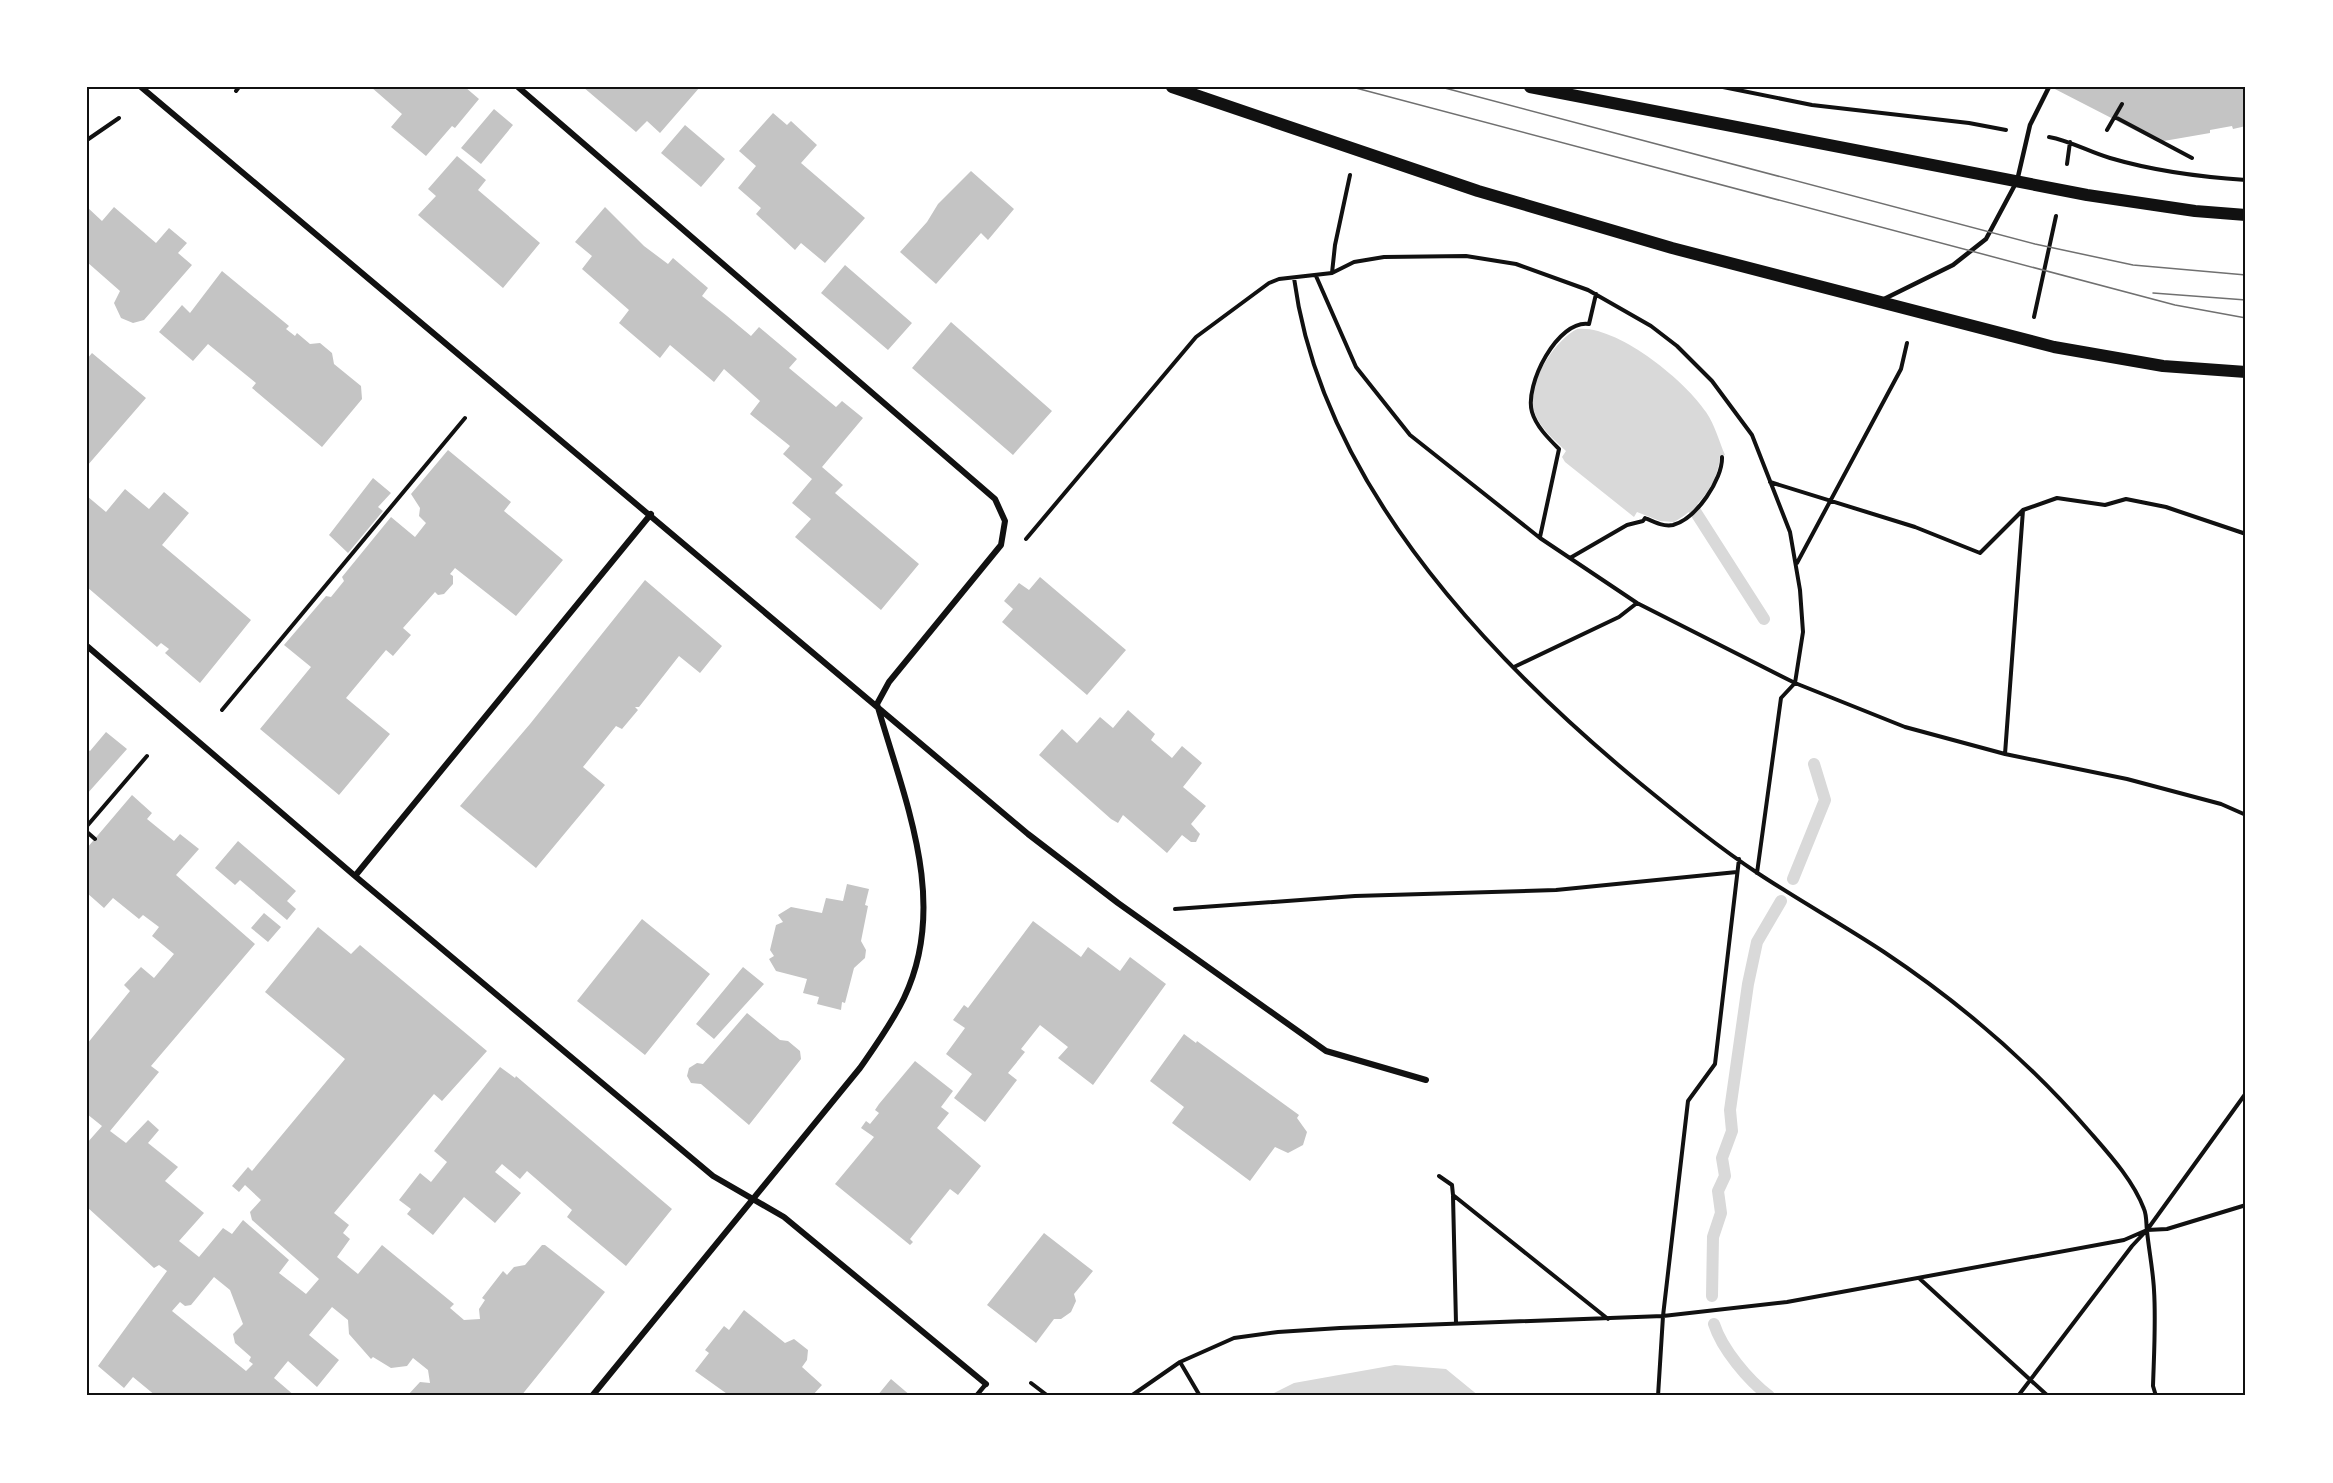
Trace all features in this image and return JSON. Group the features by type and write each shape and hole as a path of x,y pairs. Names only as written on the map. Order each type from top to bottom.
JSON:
{"main road":[{"path":"1172,87 1541,211 1877,302 2107,358 2163,366 2246,372"},
{"path":"1530,87 2130,203 2246,215"}],"street":[{"path":"141,87 1055,854 1118,903 1326,1051 1426,1080"},
{"path":"518,87 995,499 1002,510 1005,521 1001,545 889,682 877,704 923,876 924,931 917,965 905,997 872,1052 592,1396"},
{"path":"355,876 651,514"},
{"path":"87,646 355,876 713,1176 784,1217 986,1384"}],"lane":[{"path":"1877,302 1953,265 1978,247 1996,224 2017,181 2030,125 2049,87"},
{"path":"976,1396 986,1384"}],"path":[{"path":"1723,87 1823,106 2010,130"},
{"path":"2107,130 2122,104"},
{"path":"2115,117 2192,158"},
{"path":"87,140 119,118"},
{"path":"2045,136 2070,142 2096,154 2152,169 2246,180"},
{"path":"2066,172 2070,142"},
{"path":"1332,273 1335,244 1350,175"},
{"path":"2037,305 2058,208"},
{"path":"1026,540 1197,337 1269,283 1279,279 1332,273 1354,262 1384,257 1466,256 1540,270 1596,294 1651,326 1699,367 1741,418 1752,435 1756,451 1790,532 1797,564 1803,632 1795,682 1781,698 1757,873"},
{"path":"1316,276 1356,367 1410,435 1540,538 1637,603 1795,682 1905,727 2005,754 2127,779 2221,804 2246,815"},
{"path":"1294,278 1298,309 1308,344 1337,422 1353,456 1417,554 1514,667 1577,730 1757,873 1886,953 1951,1002 2010,1051 2067,1105 2111,1155 2145,1212 2154,1292 2153,1386 2156,1396"},
{"path":"1540,538 1559,449 1533,415 1530,392 1541,366 1566,330 1577,324 1589,324 1596,294"},
{"path":"1797,564 1901,369 1907,343"},
{"path":"222,710 465,418"},
{"path":"1569,559 1627,525 1643,522 1645,518 1668,525 1680,521 1711,491 1721,473 1722,457"},
{"path":"1770,482 1915,527 1980,554 2023,510 2057,498 2105,505 2126,499 2166,507 2246,534"},
{"path":"2005,754 2023,510"},
{"path":"1514,667 1619,617 1637,603"},
{"path":"87,826 147,756"},
{"path":"87,832 95,839"},
{"path":"1658,1396 1663,1316 1688,1101 1715,1064 1739,859"},
{"path":"1175,909 1355,896 1556,890 1737,872"},
{"path":"2018,1396 2146,1230 2246,1093"},
{"path":"1439,1176 1452,1185 1456,1323"},
{"path":"1453,1195 1609,1320"},
{"path":"1119,1396 1131,1396 1180,1362 1234,1338 1278,1332 1456,1323 1609,1320 1787,1302 2124,1240 2146,1230 2167,1229 2246,1205"},
{"path":"1920,1279 2048,1396"},
{"path":"1180,1362 1200,1396"},
{"path":"1031,1383 1048,1396"}],"shaded area":[{"path":"1577,329 1593,330 1611,336 1649,357 1683,385 1712,422 1725,455 1720,455 1716,475 1706,494 1683,517 1674,522 1660,521 1637,512 1634,517 1565,462 1562,457 1566,451 1547,433 1536,417 1533,400 1538,376 1559,343"},
{"path":"1395,1365 1446,1369 1479,1396 1268,1396 1294,1383"}],"building":[{"path":"371,87 465,87 479,99 455,128 452,126 426,156 391,127 402,114"},
{"path":"583,87 700,87 660,133 647,121 636,132"},
{"path":"2051,87 2246,87 2246,126 2210,130 2210,133 2158,142"},
{"path":"494,109 513,125 481,164 461,148"},
{"path":"773,113 787,125 791,121 817,145 801,163 865,218 825,263 801,243 795,250 756,214 761,208 738,188 756,166 739,151"},
{"path":"685,125 725,159 701,187 661,153"},
{"path":"457,156 486,180 478,190 540,243 503,288 418,215 436,196 428,189"},
{"path":"971,171 1014,209 988,240 981,233 936,284 900,252 927,222 938,204"},
{"path":"87,207 102,221 114,207 156,243 169,228 187,243 178,253 192,265 144,320 133,323 121,318 114,303 120,291 87,262"},
{"path":"605,207 644,246 668,264 673,258 708,288 702,296 751,336 759,327 797,359 789,368 836,407 842,401 863,418 822,467 843,485 835,493 919,564 881,610 795,537 811,519 792,503 812,479 783,454 790,446 750,414 760,401 724,369 714,382 670,345 660,358 619,323 629,310 582,269 592,256 575,242"},
{"path":"845,265 912,323 888,350 821,293"},
{"path":"222,271 289,326 286,329 295,336 297,333 310,344 320,343 332,353 334,364 361,386 362,399 322,447 252,388 256,383 208,344 193,361 159,332 182,305 190,313"},
{"path":"951,322 1052,411 1013,455 912,368"},
{"path":"92,353 146,398 87,466 87,359"},
{"path":"448,450 511,502 504,511 563,560 516,616 455,568 450,574 453,576 453,584 444,594 438,595 435,592 403,628 411,635 393,656 386,650 346,698 390,734 339,795 260,729 311,667 284,645 326,596 331,597 344,581 342,577 391,517 415,537 426,523 419,516 420,508 411,494"},
{"path":"373,478 391,493 378,507 383,511 348,553 329,535"},
{"path":"125,489 149,509 164,492 189,513 162,545 251,620 200,683 165,653 169,649 161,643 157,647 87,587 87,496 106,512"},
{"path":"1040,577 1126,650 1087,695 1002,622 1013,609 1004,601 1019,583 1029,590"},
{"path":"645,580 722,646 700,673 679,656 639,707 635,707 638,710 622,729 616,726 583,767 605,785 536,868 460,806 530,724"},
{"path":"1128,710 1155,734 1151,740 1172,758 1182,746 1202,763 1183,787 1206,806 1191,824 1200,834 1196,842 1191,842 1182,835 1167,853 1123,815 1118,823 1111,819 1039,755 1062,729 1077,743 1100,717 1113,728"},
{"path":"106,732 127,749 87,794 87,749 90,751"},
{"path":"132,795 152,813 147,819 174,841 180,834 199,849 176,875 255,944 151,1066 159,1072 110,1131 126,1143 148,1120 159,1130 148,1143 178,1167 165,1181 204,1213 179,1241 199,1257 223,1228 232,1234 243,1220 289,1260 279,1273 306,1294 319,1279 252,1220 250,1212 261,1200 245,1185 239,1192 232,1186 248,1167 252,1171 345,1059 265,992 318,927 351,954 360,945 487,1051 442,1101 434,1094 334,1213 349,1225 343,1233 350,1239 337,1257 358,1274 382,1245 454,1304 450,1308 464,1320 480,1319 479,1309 485,1300 482,1298 503,1271 507,1275 514,1267 525,1265 542,1245 545,1245 605,1292 521,1396 407,1396 420,1382 430,1383 428,1370 413,1358 407,1366 391,1368 373,1357 371,1359 349,1334 348,1320 332,1307 309,1335 339,1360 317,1387 288,1361 274,1378 295,1396 156,1396 133,1377 124,1388 98,1366 167,1271 159,1265 154,1268 87,1207 87,1143 102,1126 87,1114 87,1044 130,991 124,985 141,967 154,978 174,954 152,936 159,927 143,915 139,919 113,898 104,908 87,893 87,848","holes":["214,1277 230,1290 243,1324 233,1334 235,1343 251,1357 249,1361 253,1364 246,1371 172,1311 180,1302 185,1306 191,1305"]},
{"path":"238,841 296,891 287,901 296,909 287,920 240,880 235,885 215,868"},
{"path":"847,884 869,889 861,941 866,950 865,958 854,968 841,1010 817,1004 819,997 803,993 807,979 776,971 769,959 774,956 770,950 776,925 783,922 778,915 791,907 822,913 826,898 843,901"},
{"path":"264,913 281,927 268,942 251,928"},
{"path":"642,919 710,974 645,1055 577,1001"},
{"path":"1033,921 1081,957 1088,947 1120,971 1130,957 1166,984 1093,1085 1058,1058 1068,1047 1040,1025 1021,1049 1025,1052 1008,1073 1017,1080 985,1122 954,1098 972,1074 946,1054 965,1028 953,1020 964,1005 968,1008"},
{"path":"743,967 764,984 714,1039 696,1024"},
{"path":"747,1013 780,1040 788,1041 800,1051 801,1059 749,1125 701,1084 691,1083 687,1076 689,1068 697,1063 703,1064"},
{"path":"1184,1034 1299,1115 1297,1118 1307,1132 1303,1145 1288,1153 1275,1147 1250,1181 1172,1123 1184,1107 1150,1081"},
{"path":"915,1061 953,1091 941,1107 949,1113 937,1128 981,1166 958,1195 950,1189 910,1239 913,1242 910,1245 835,1184 874,1137 861,1128 866,1121 870,1124 879,1113 875,1110 879,1104"},
{"path":"500,1067 515,1078 516,1076 672,1209 626,1266 567,1217 572,1210 527,1171 520,1179 502,1164 495,1172 521,1193 495,1223 464,1197 433,1235 407,1214 411,1209 399,1200 420,1173 431,1182 447,1162 434,1151"},
{"path":"1044,1233 1093,1271 1074,1294 1076,1301 1071,1312 1061,1319 1054,1319 1036,1343 987,1305"},
{"path":"744,1310 785,1343 794,1339 808,1350 807,1360 802,1367 822,1385 812,1396 730,1396 695,1371 709,1353 705,1350 724,1326 729,1330"},
{"path":"891,1379 911,1396 877,1396"}],"waterway":[{"path":"1693,508 1764,619"},
{"path":"1793,879 1825,800 1814,764"},
{"path":"1712,1296 1713,1237 1721,1213 1718,1191 1725,1176 1722,1158 1732,1131 1730,1110 1748,984 1757,942 1781,901"},
{"path":"1714,1324 1723,1344 1737,1363 1769,1396"}],"tram line":[{"path":"1352,87 2175,305 2246,318"},
{"path":"1441,87 2035,244 2133,265 2246,275"},
{"path":"2153,293 2246,300"}]}
